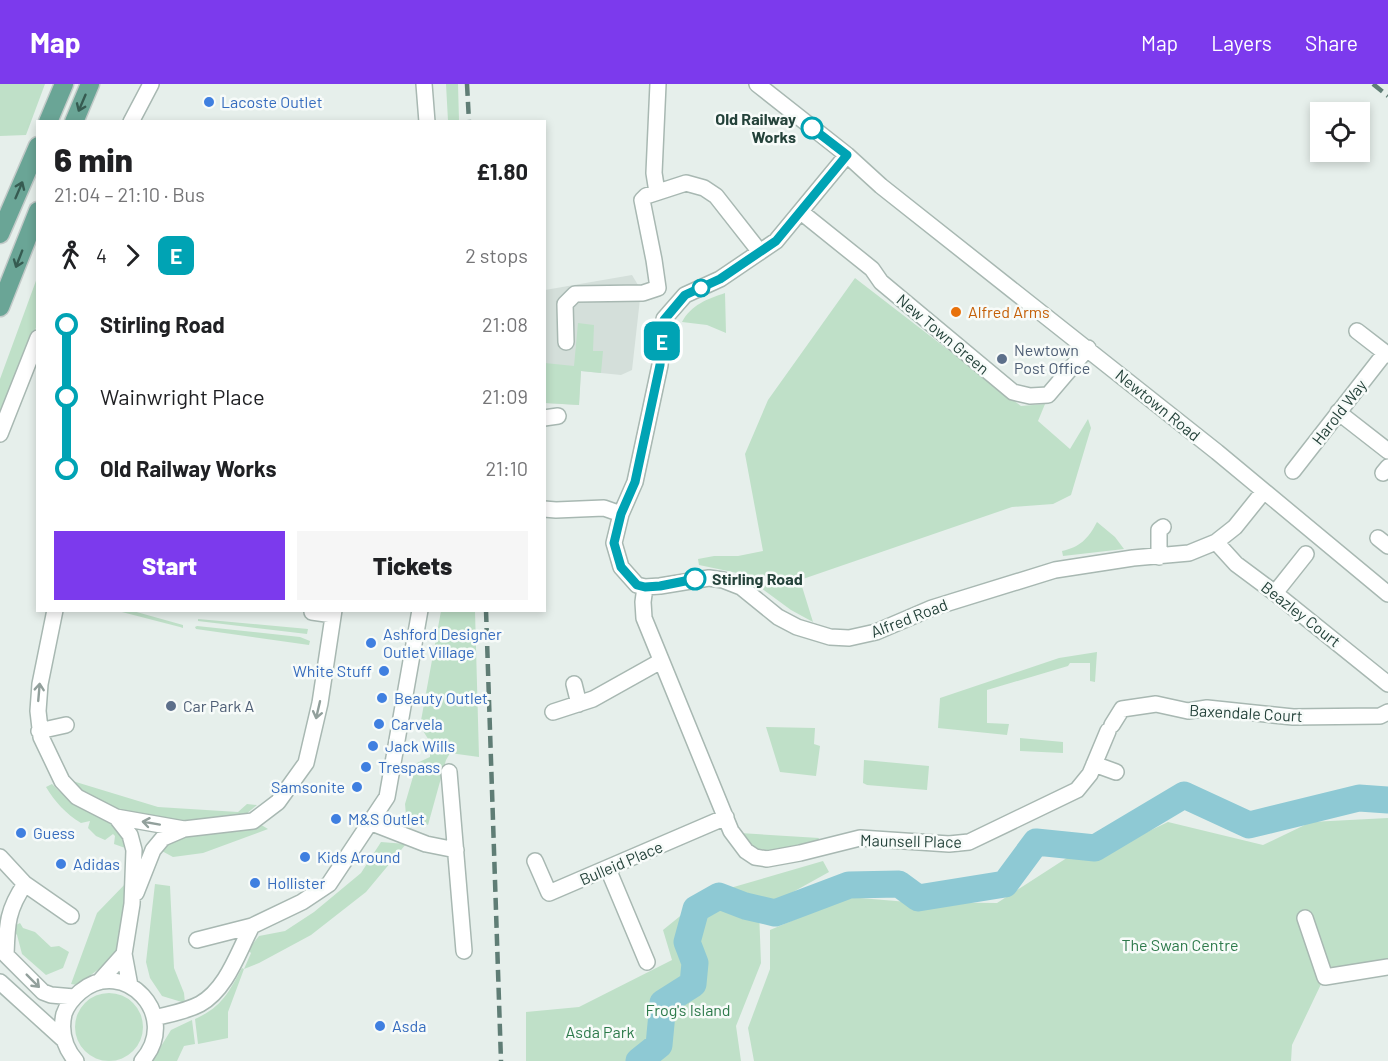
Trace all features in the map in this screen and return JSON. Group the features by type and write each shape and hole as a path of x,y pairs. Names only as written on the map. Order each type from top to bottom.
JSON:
{"main road":[{"path":"49,120 64,84"},
{"path":"75,120 90,84"},
{"path":"0,234 36,151"},
{"path":"0,307 36,216"}],"street":[{"path":"132,120 151,84"},
{"path":"424,84 427,120"},
{"path":"657,192 654,173 658,84"},
{"name":"Newtown Road","path":"757,84 847,155 881,186 1088,348 1388,594"},
{"path":"726,817 644,618 645,587 637,585 621,567 614,543 621,514 635,482 660,365 664,320 685,295 720,279 776,241 847,155"},
{"path":"566,342 565,304 575,294 643,293 658,288 642,200 646,196 686,183 704,188 716,196 760,252"},
{"name":"New Town Green","path":"801,213 872,269 881,282 1013,392 1030,396 1048,395 1088,348"},
{"path":"1357,332 1387,354"},
{"path":"0,434 36,343"},
{"name":"Harold Way","path":"1293,471 1305,448 1387,354"},
{"path":"1338,412 1388,451"},
{"name":"Alfred Road","path":"645,587 699,579 723,580 741,586 778,617 797,627 830,637 849,638 876,632 932,608 1028,576 1133,558 1189,554 1216,542 1234,527 1264,491"},
{"path":"546,509 604,508 621,514"},
{"path":"1159,557 1159,530 1163,527"},
{"name":"Beazley Court","path":"1216,542 1236,564 1275,592 1388,684"},
{"path":"1275,592 1306,554"},
{"path":"55,612 40,684 38,711 39,731 62,781 77,797 116,816 184,829"},
{"path":"132,904 153,850 163,838 184,829 253,821 278,802 306,763 320,702 333,613 312,612"},
{"path":"197,939 252,926 302,902 329,884 372,822 387,797 420,612"},
{"path":"553,712 593,699 662,661"},
{"path":"574,684 579,704"},
{"name":"Baxendale Court","path":"1110,728 1122,709 1156,704 1188,711 1207,708 1293,717 1380,716 1388,712"},
{"path":"39,731 66,725"},
{"name":"Maunsell Place","path":"726,817 731,831 746,851 755,857 767,859 860,838 958,844 982,836 1077,790 1085,782 1110,728"},
{"path":"1094,764 1116,772"},
{"path":"449,772 464,951"},
{"path":"116,816 130,835 134,850 132,904 124,954 130,986"},
{"name":"Bulleid Place","path":"535,861 549,893 726,817"},
{"path":"372,822 426,844 456,850"},
{"path":"0,857 25,884 71,916"},
{"path":"608,869 647,962"},
{"path":"25,884 16,897 6,927 3,952 43,992 74,997"},
{"path":"0,903 16,897"},
{"path":"1305,918 1325,977 1388,967"},
{"path":"155,1018 199,1005 211,996 223,982 252,926"},
{"path":"99,982 124,954"},
{"path":"76,1061 63,1040 62,1025 65,1010 85,987 99,982 115,981 130,986 142,994 155,1018 154,1043 142,1061"},
{"path":"0,982 63,1040"}],"shaded area":[{"path":"632,275 641,290 632,370 621,375 581,371 579,405 546,403 546,290"}],"green space":[{"path":"0,84 45,84 26,135 0,136"},
{"path":"446,84 458,84 459,120 448,120"},
{"path":"855,278 1021,406 1045,404 1038,421 1070,449 1088,419 1091,428 1071,495 1053,504 1012,507 800,580 813,622 791,610 742,574 699,565 698,559 738,556 763,551 745,454 768,400"},
{"path":"36,281 36,328 0,427 0,379"},
{"path":"725,293 726,333 707,325 682,322 695,307"},
{"path":"578,323 594,325 593,351 603,351 601,373 581,371 579,405 546,403 546,363 574,366"},
{"path":"1097,522 1115,537 1124,549 1063,556 1062,551 1083,541"},
{"path":"122,612 137,612 183,625 183,628"},
{"path":"441,612 475,612 479,757 450,753 428,825 406,815 405,804 417,763 430,757 430,742 420,726"},
{"path":"198,619 308,629 307,634 198,621"},
{"path":"197,626 300,637 310,641 309,645 196,629"},
{"path":"1097,652 1095,682 1090,681 1090,663 1070,663 1068,666 987,690 987,723 1009,724 1007,735 938,728 940,698 1059,658"},
{"path":"766,727 815,728 814,744 820,746 816,776 780,772"},
{"path":"1020,738 1063,742 1063,753 1020,751"},
{"path":"864,760 929,766 927,790 867,785 863,783"},
{"path":"66,779 158,807 238,812 247,804 257,805 245,815 186,823 113,809 81,794"},
{"path":"52,784 60,792 117,826 128,849 114,844 113,834 105,840 96,836 88,828 90,821 81,823 70,816 46,787"},
{"name":"The Swan Centre","path":"1388,818 1388,963 1323,980 1292,1045 1291,1061 754,1061 748,1028 770,969 770,930 848,897 908,902 997,903 1076,852 1109,850 1168,822 1263,845 1311,822"},
{"path":"258,823 268,829 203,853 173,857 160,850 184,834"},
{"path":"740,833 819,838 818,841 794,847 765,851 749,847"},
{"path":"381,842 406,844 366,892 311,935 244,969 251,953 248,950 259,936 285,931 314,912 361,873"},
{"name":"Frog's Island","path":"823,861 829,872 759,911 761,963 736,1026 741,1061 526,1061 526,1012 579,1007 672,960 663,930 706,895"},
{"path":"129,880 117,956 77,985 71,984 97,913"},
{"path":"155,884 170,886 174,968 184,993 185,1003 162,996 150,978 146,962"},
{"path":"20,923 23,928 35,932 51,947 59,946 69,952 63,968 46,975 22,954 14,931 16,925"},
{"path":"242,968 244,969 228,1012 228,1038 198,1044 195,1019 218,1004"},
{"path":"102,993 116,993 128,998 138,1008 143,1027 138,1046 128,1056 116,1061 102,1061 90,1056 80,1046 75,1034 75,1020 80,1008 90,998"},
{"path":"192,1020 195,1044 184,1046 177,1061 152,1061 171,1030"}],"waterway":[{"path":"639,1061 659,1045 663,1003 693,984 695,963 687,942 696,909 719,896 745,906 775,913 849,885 899,884 918,898 1005,884 1036,842 1095,848 1184,795 1249,825 1359,798 1388,800"}],"railway":[{"path":"467,84 469,120"},
{"path":"1373,84 1388,96"},
{"path":"486,612 501,1061"}],"bus line":[{"name":"E","path":"695,579 660,586 637,585 621,567 614,543 621,514 635,482 660,365 664,320 685,295 720,279 776,241 847,155 812,128"}],"place":[{"name":"Lacoste Outlet","path":"209,102"},
{"name":"Old Railway Works","path":"812,128"},
{"name":"Alfred Arms","path":"956,312"},
{"name":"Newtown Post Office","path":"1002,359"},
{"name":"Stirling Road","path":"695,579"},
{"name":"Ashford Designer Outlet Village","path":"371,643"},
{"name":"White Stuff","path":"384,671"},
{"name":"Beauty Outlet","path":"382,698"},
{"name":"Car Park A","path":"171,706"},
{"name":"Carvela","path":"379,724"},
{"name":"Jack Wills","path":"373,746"},
{"name":"Trespass","path":"366,767"},
{"name":"Samsonite","path":"357,787"},
{"name":"M&S Outlet","path":"336,819"},
{"name":"Guess","path":"21,833"},
{"name":"Kids Around","path":"305,857"},
{"name":"Adidas","path":"61,864"},
{"name":"Hollister","path":"255,883"},
{"name":"Asda","path":"380,1026"}],"park label":[{"name":"Asda Park","path":"600,1032"}]}
